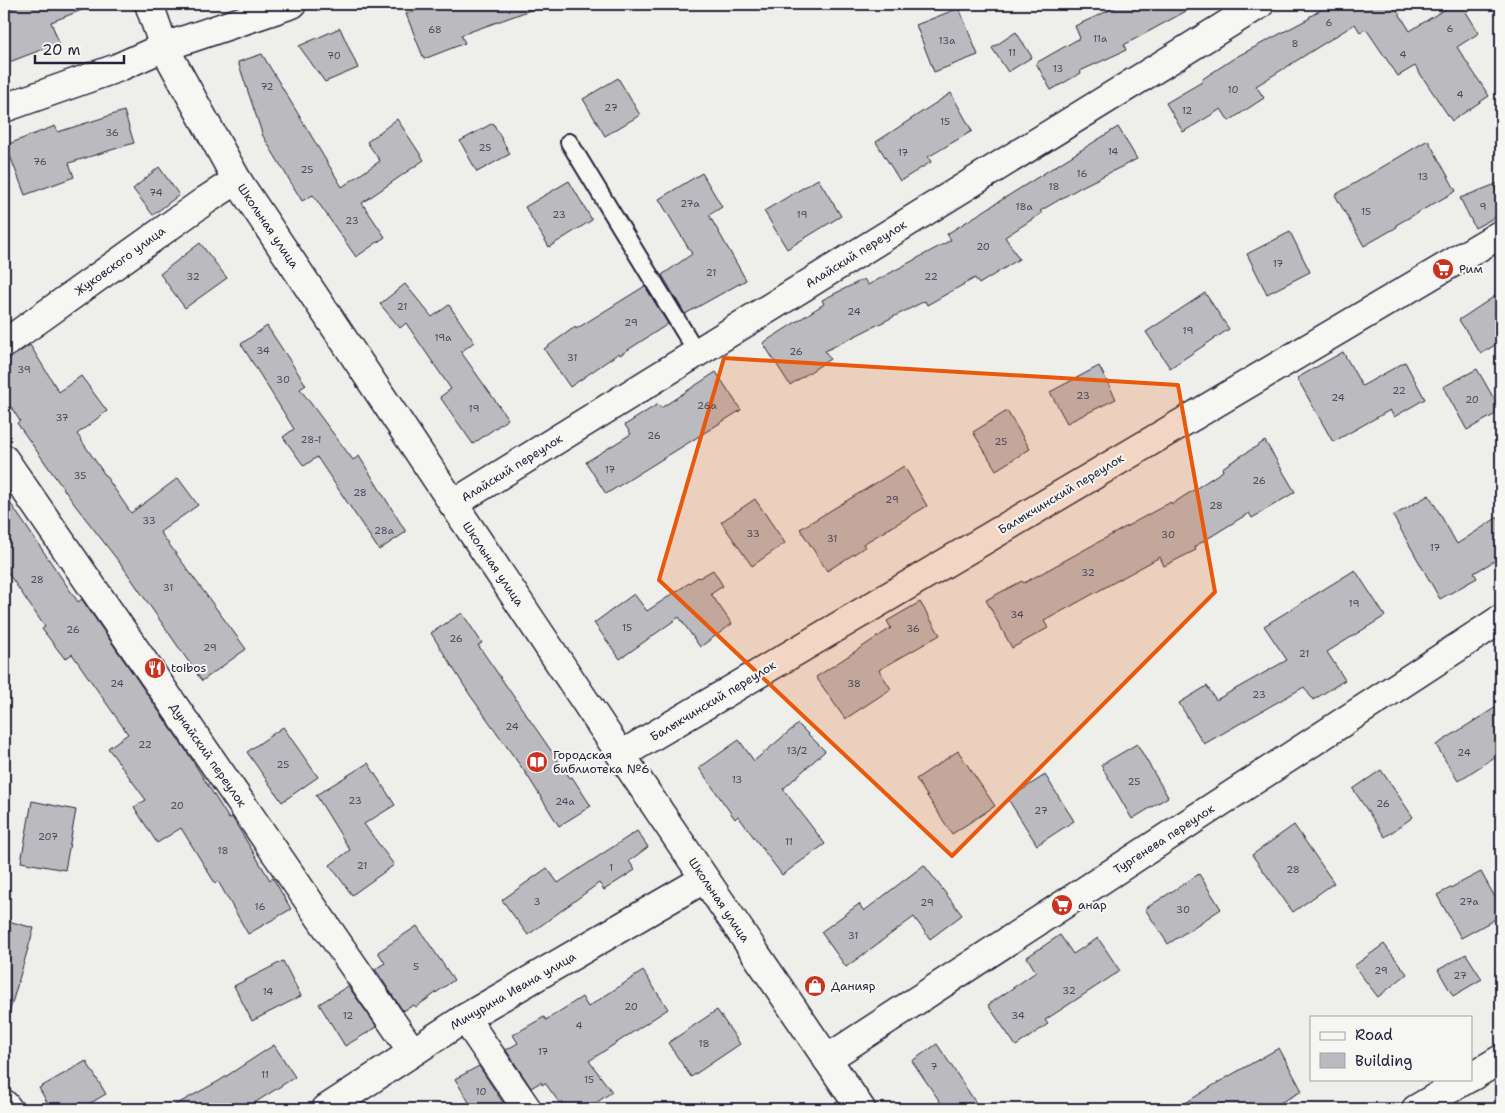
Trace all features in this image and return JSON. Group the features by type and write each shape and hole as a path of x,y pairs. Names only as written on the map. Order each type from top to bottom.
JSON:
{"street":[{"name":"Школьная улица","path":"149,4 164,48 238,180 704,879 861,1109"},
{"path":"4,108 118,68 164,48 292,4"},
{"name":"Алайский переулок","path":"453,504 1260,4"},
{"name":"Жуковского улица","path":"4,344 206,200 238,180"},
{"name":"Балыкчинский переулок","path":"621,755 1501,234"},
{"name":"Дунайский переулок","path":"4,459 412,1052"},
{"name":"Тургенева переулок","path":"827,1059 1501,619"},
{"name":"Мичурина Ивана улица","path":"326,1109 465,1018 704,879"},
{"path":"465,1018 528,1109"},
{"path":"1472,1076 1501,1059"},
{"path":"1416,1109 1465,1080"},
{"path":"4,1104 8,1109"}],"lane":[{"path":"570,142 697,353"}],"highlighted area":[{"path":"724,358 1178,385 1215,592 952,856 659,580"}],"building":[{"path":"22,4 95,5 51,22 59,43 4,64 4,11"},
{"path":"434,4 538,4 539,7 461,35 465,43 424,59 406,14"},
{"path":"1123,4 1199,4 1124,45 1126,50 1080,71 1081,73 1051,90 1036,63 1080,38 1075,26"},
{"path":"1330,4 1408,4 1397,10 1410,31 1453,4 1461,4 1479,33 1457,47 1489,96 1452,121 1415,66 1398,76 1366,29 1360,32 1355,24 1256,86 1264,98 1229,121 1221,109 1183,132 1166,103 1202,82 1201,80 1236,57 1310,18"},
{"path":"959,8 978,55 934,72 916,25"},
{"path":"340,28 358,68 325,82 299,46"},
{"path":"1016,32 1032,57 1008,72 992,48"},
{"path":"262,54 342,187 380,161 367,142 397,119 424,160 362,203 385,237 356,257 313,195 302,201 263,136 238,62"},
{"path":"618,78 640,115 605,136 583,99"},
{"path":"951,93 972,131 928,157 931,162 900,181 876,142"},
{"path":"124,111 134,143 69,163 74,177 25,195 6,145 55,126 58,132"},
{"path":"493,123 510,154 477,172 460,141"},
{"path":"1118,127 1137,159 1081,187 1040,211 1042,213 1005,237 1019,259 979,284 975,278 927,305 925,301 825,351 830,359 790,385 763,343 824,304 822,300 864,279 868,285 951,240 947,234"},
{"path":"1428,140 1456,191 1396,225 1397,227 1364,246 1335,195"},
{"path":"159,167 179,195 153,215 133,189"},
{"path":"702,173 722,207 709,215 746,280 685,314 662,275 692,254 659,199"},
{"path":"818,179 841,216 787,249 764,211"},
{"path":"569,181 592,220 549,247 525,207"},
{"path":"1501,182 1501,214 1475,228 1460,198"},
{"path":"1290,232 1310,272 1267,294 1247,254"},
{"path":"200,243 227,278 185,308 160,274"},
{"path":"405,284 432,317 449,305 474,342 461,352 508,419 473,444 440,397 451,389 406,323 400,328 380,304"},
{"path":"645,286 668,324 620,355 619,353 570,387 544,349 575,327 576,329"},
{"path":"1501,292 1501,341 1481,354 1459,320"},
{"path":"1205,293 1229,329 1170,368 1146,332"},
{"path":"267,326 306,385 300,389 353,460 359,456 406,532 379,550 317,457 304,466 283,437 294,429 241,344"},
{"path":"30,345 59,392 81,376 107,411 77,434 131,513 178,478 198,505 160,532 246,649 202,681 123,567 75,505 17,423 20,421 4,396 4,362"},
{"path":"1343,352 1362,386 1405,362 1425,399 1394,417 1390,410 1333,442 1297,378"},
{"path":"1099,366 1116,399 1067,423 1050,392"},
{"path":"1477,369 1501,411 1467,430 1443,387"},
{"path":"716,372 741,410 606,494 586,462 631,434 625,425 658,404 661,408"},
{"path":"1007,411 1030,449 996,470 973,432"},
{"path":"1265,441 1295,492 1252,518 1249,513 1194,547 1196,550 1164,566 1160,557 1044,621 1048,628 1012,648 986,600 1022,581 1024,583 1171,502 1172,504 1223,471 1222,468"},
{"path":"904,466 927,506 863,544 865,547 827,571 800,529"},
{"path":"4,494 78,602 82,599 189,755 229,819 232,817 270,880 273,878 291,909 248,934 218,881 215,883 181,828 157,843 134,807 146,800 108,748 128,734 72,654 65,659 42,629 45,627 4,567"},
{"path":"1429,495 1457,544 1501,515 1501,557 1474,573 1477,578 1440,599 1393,516"},
{"path":"755,499 785,543 752,566 721,522"},
{"path":"713,570 723,586 711,594 732,624 700,647 679,617 620,659 594,623 634,594 647,611 698,577"},
{"path":"1355,570 1385,616 1327,652 1345,680 1313,700 1304,687 1204,744 1179,703 1207,686 1216,700 1287,660 1264,626"},
{"path":"920,602 940,635 879,670 891,689 845,719 816,677 891,628 887,621"},
{"path":"462,613 482,643 478,645 591,806 559,826 527,775 470,695 431,633"},
{"path":"1501,704 1501,753 1458,781 1436,745"},
{"path":"798,724 825,751 783,789 825,844 782,875 738,816 735,819 699,768 739,740 754,761"},
{"path":"283,727 318,777 282,802 247,752"},
{"path":"1137,744 1168,797 1132,819 1101,765"},
{"path":"958,751 995,806 952,834 916,779"},
{"path":"368,763 395,805 364,824 394,865 352,895 330,865 350,850 316,795"},
{"path":"1381,770 1413,817 1385,837 1353,789"},
{"path":"1045,775 1074,821 1037,845 1008,799"},
{"path":"32,801 76,810 65,870 21,862"},
{"path":"1294,825 1334,883 1293,912 1252,855"},
{"path":"637,831 648,847 629,861 635,870 604,890 599,883 528,935 502,900 547,868 558,883"},
{"path":"924,865 962,915 930,939 914,917 846,967 821,932 859,904 864,911"},
{"path":"1481,872 1501,908 1501,916 1461,938 1437,895"},
{"path":"1199,874 1221,909 1168,944 1145,909"},
{"path":"4,920 34,928 10,1010 4,1009"},
{"path":"417,926 454,980 416,1007 414,1005 403,1011 375,969 385,963 378,952"},
{"path":"1060,935 1073,954 1098,938 1120,971 1045,1020 1048,1024 1016,1046 988,1005 1036,972 1027,957"},
{"path":"1384,944 1407,974 1378,997 1354,966"},
{"path":"1466,954 1482,979 1453,996 1438,970"},
{"path":"283,961 301,996 252,1021 234,986"},
{"path":"643,971 668,1009 589,1061 612,1092 587,1109 564,1109 545,1083 542,1085 541,1082 531,1088 506,1050 518,1043 513,1035 544,1017 546,1020 582,997 588,1007"},
{"path":"348,986 377,1027 345,1046 319,1004"},
{"path":"717,1010 740,1044 691,1077 668,1043"},
{"path":"937,1044 980,1109 945,1109 912,1061"},
{"path":"274,1045 295,1077 245,1109 168,1109 219,1081"},
{"path":"1279,1048 1302,1091 1269,1109 1176,1109 1217,1083"},
{"path":"86,1061 106,1094 80,1109 51,1109 39,1088"},
{"path":"479,1066 504,1104 495,1109 473,1109 455,1079"}],"place":[{"name":"Рим","path":"1443,269"},
{"name":"toibos","path":"155,668"},
{"name":"Городская библиотека №6","path":"537,762"},
{"name":"анар","path":"1062,905"},
{"name":"Данияр","path":"815,986"}]}
